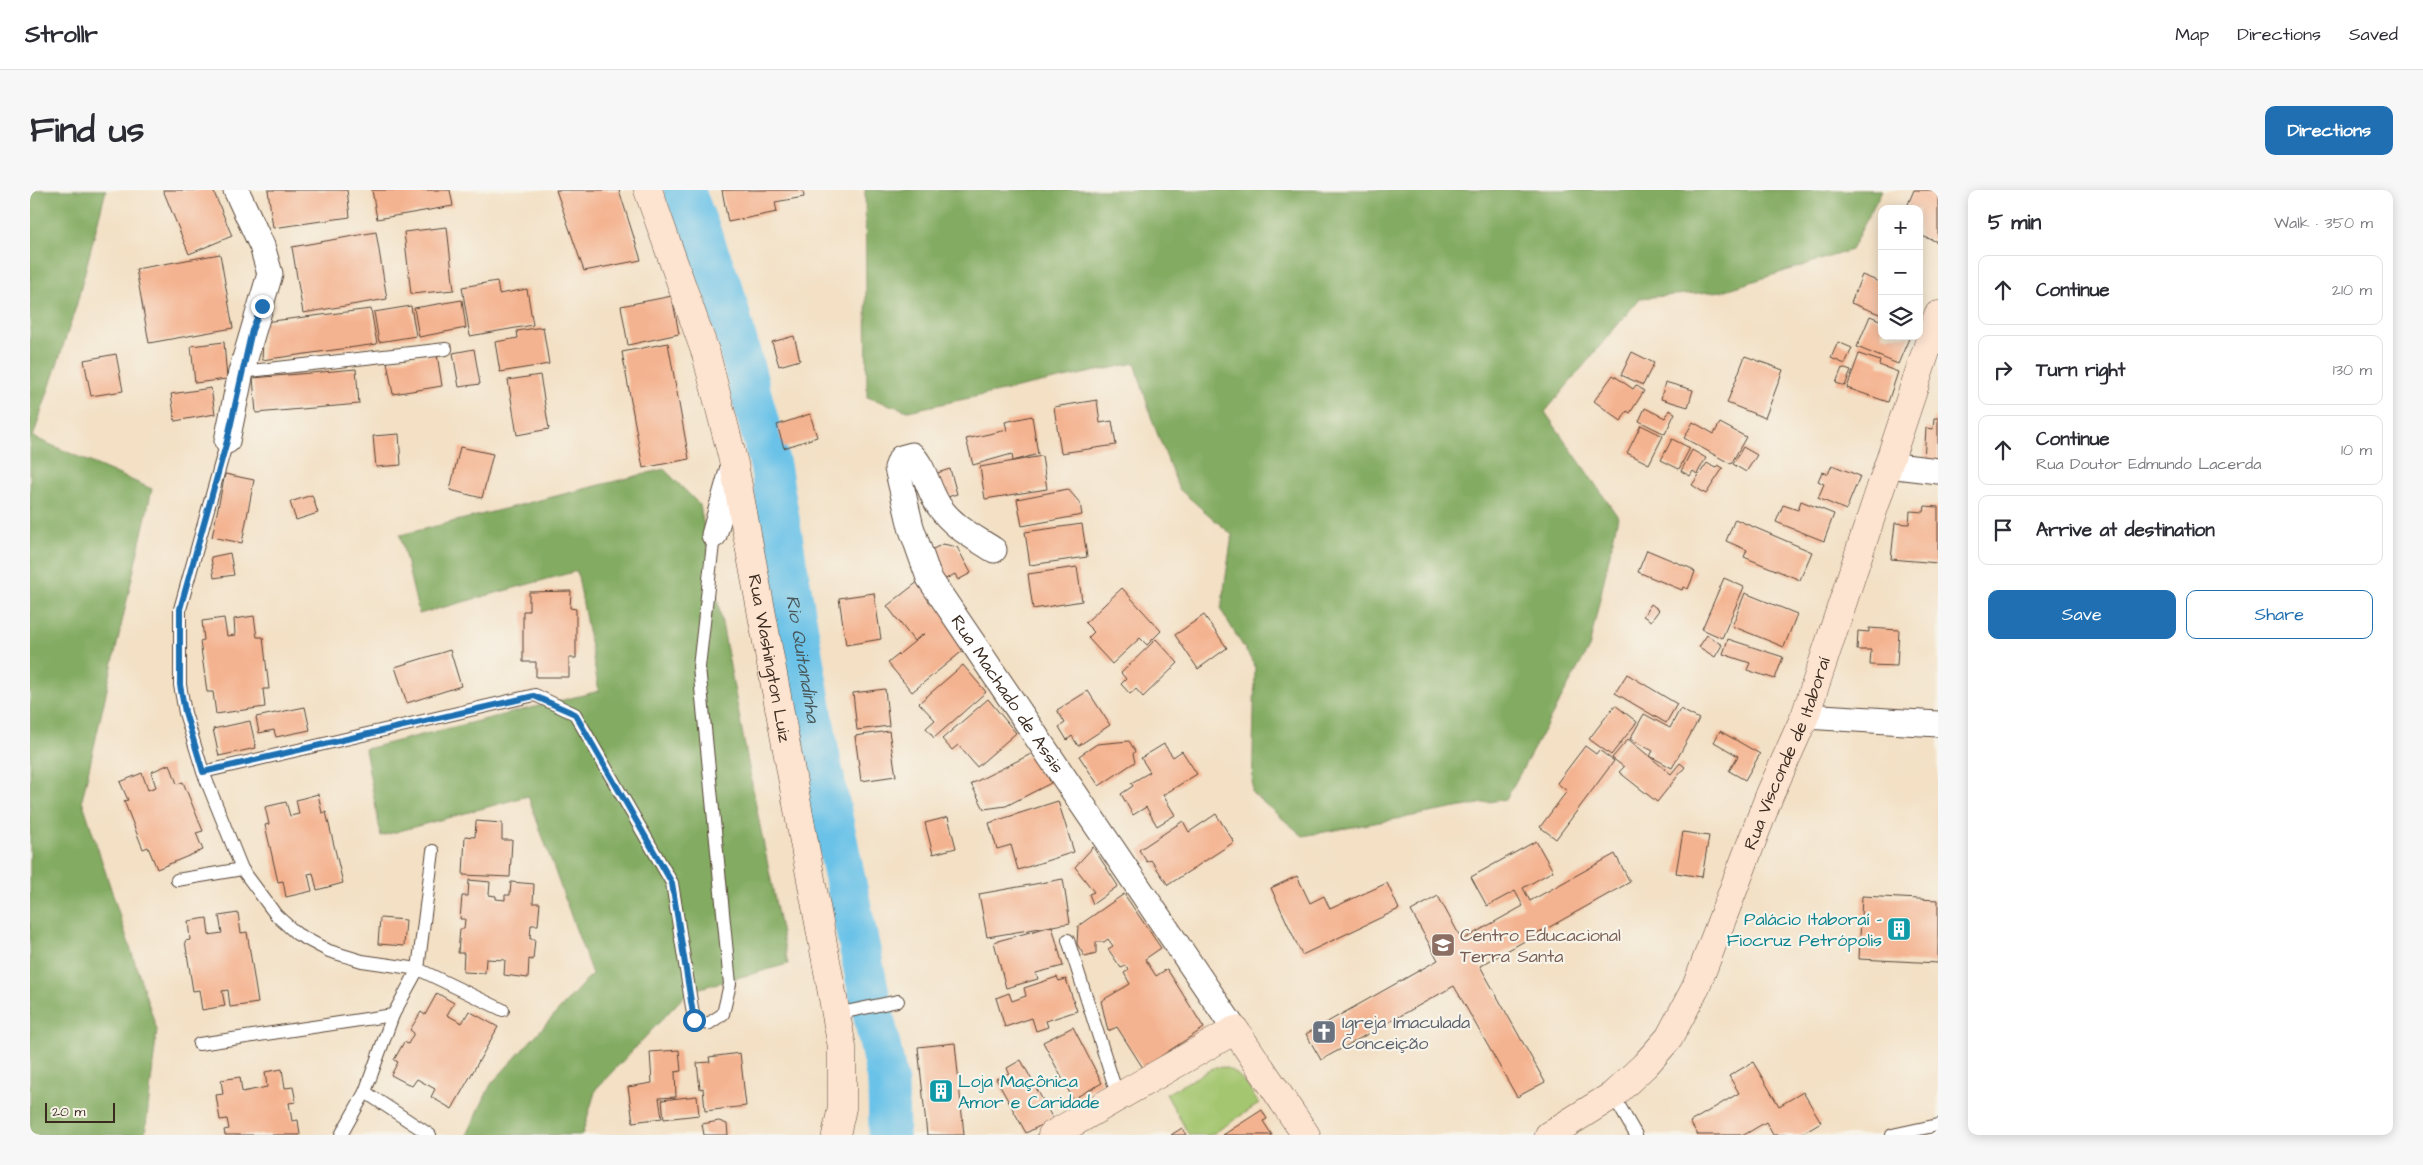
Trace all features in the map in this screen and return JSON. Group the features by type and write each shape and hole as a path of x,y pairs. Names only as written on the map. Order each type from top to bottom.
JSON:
{"main road":[{"name":"Rua Washington Luiz","path":"648,190 706,354 734,464 842,1047 842,1108 836,1135"},
{"name":"Rua Visconde de Itaboraí","path":"1549,1135 1613,1095 1645,1065 1669,1038 1696,986 1770,794 1805,716 1938,315"},
{"path":"1052,1135 1235,1030 1306,1135"}],"street":[{"path":"227,441 241,372 270,274 262,246 236,190"},
{"name":"Rua Machado de Assis","path":"994,550 955,524 944,513 930,489 917,460 912,455 901,458 897,468 911,527 929,578 1235,1030"},
{"path":"714,536 734,464"},
{"path":"1888,465 1938,471"},
{"path":"1805,716 1938,724"}],"lane":[{"path":"241,372 446,349"},
{"path":"227,441 180,609 180,685 185,712 203,772 242,869 276,915 297,934 330,951 362,961 418,970 503,1010"},
{"path":"203,772 534,696 575,714 672,883 694,1020 708,1024 723,1014 730,984 699,667 714,536"},
{"path":"341,1135 365,1092 393,1015 418,970 433,851"},
{"path":"177,880 242,869"},
{"path":"1068,940 1118,1097"},
{"path":"836,1014 898,1001"},
{"path":"199,1044 393,1015"},
{"path":"365,1092 430,1135"},
{"path":"1613,1095 1636,1135"},
{"path":"1892,1135 1938,1125"}],"green space":[{"path":"30,190 106,190 76,307 33,437 152,489 82,800 157,1030 145,1135 30,1135"},
{"path":"865,190 1882,190 1851,250 1723,291 1640,298 1545,412 1618,517 1589,648 1506,799 1303,836 1252,793 1255,666 1221,610 1232,535 1179,489 1152,420 1135,363 908,411 867,397"},
{"path":"664,469 700,505 758,816 788,964 689,991 596,1089 582,1135 467,1135 491,1084 592,974 528,796 381,836 365,749 599,691 577,571 419,614 400,535"},
{"path":"1224,1067 1240,1077 1259,1104 1211,1135 1189,1135 1166,1094 1213,1068"}],"building":[{"path":"163,190 213,190 232,236 189,254"},
{"path":"268,190 347,190 350,217 273,228"},
{"path":"372,190 450,190 453,206 377,219"},
{"path":"556,190 619,190 641,260 584,271"},
{"path":"722,190 803,190 804,197 775,202 777,212 728,222"},
{"path":"1914,190 1938,190 1938,242 1923,236 1923,205 1908,205"},
{"path":"447,227 454,290 411,294 404,232"},
{"path":"376,232 387,299 303,313 292,247"},
{"path":"220,254 233,328 149,343 136,269"},
{"path":"1862,275 1878,281 1878,313 1851,303"},
{"path":"497,281 499,294 527,289 533,325 470,336 462,287"},
{"path":"672,296 679,334 628,345 621,306"},
{"path":"462,300 466,328 419,337 414,308"},
{"path":"411,306 416,336 379,342 374,312"},
{"path":"371,309 377,344 262,360 264,322"},
{"path":"1870,316 1878,319 1878,340 1908,340 1898,364 1857,347"},
{"path":"543,327 549,364 500,372 495,342 518,338 517,331"},
{"path":"794,336 800,360 779,366 772,342"},
{"path":"224,342 227,379 195,383 191,346"},
{"path":"1838,342 1852,348 1845,364 1831,358"},
{"path":"668,343 689,459 643,468 622,352"},
{"path":"474,349 480,384 459,387 453,353"},
{"path":"1632,352 1654,363 1643,385 1621,375"},
{"path":"116,354 123,391 91,396 84,360"},
{"path":"437,354 442,386 393,394 387,362"},
{"path":"1859,354 1880,361 1879,365 1898,372 1888,402 1847,388"},
{"path":"1745,356 1783,370 1765,418 1727,403"},
{"path":"1842,368 1851,371 1845,386 1836,383"},
{"path":"356,369 359,404 256,413 253,378"},
{"path":"540,375 549,429 517,435 508,380"},
{"path":"1613,375 1633,389 1636,385 1644,391 1630,413 1627,411 1621,421 1594,401"},
{"path":"1665,382 1693,390 1688,407 1661,399"},
{"path":"211,388 215,414 175,421 171,394"},
{"path":"1097,400 1100,423 1112,421 1116,445 1061,453 1054,407"},
{"path":"1645,408 1665,418 1669,410 1675,413 1665,434 1639,421"},
{"path":"810,414 817,437 784,448 777,425"},
{"path":"1032,416 1038,454 1013,461 1012,454 973,465 966,439 1007,430 1005,422"},
{"path":"1934,418 1938,418 1938,461 1924,460 1926,428 1933,429"},
{"path":"1693,422 1714,434 1720,423 1746,437 1731,464 1684,438"},
{"path":"1641,425 1663,436 1649,464 1627,453"},
{"path":"399,434 401,465 376,467 373,436"},
{"path":"1672,439 1690,448 1679,469 1661,460"},
{"path":"460,447 493,454 482,498 450,490"},
{"path":"1743,447 1757,455 1746,472 1733,464"},
{"path":"1692,450 1706,458 1697,474 1693,471 1690,476 1681,471"},
{"path":"1042,456 1047,489 985,499 980,467"},
{"path":"1707,463 1715,468 1718,465 1723,468 1706,494 1692,485"},
{"path":"1832,465 1860,476 1846,510 1818,498 1824,484 1818,481 1822,472 1828,474"},
{"path":"950,469 957,494 938,500 931,475"},
{"path":"225,474 254,480 242,543 212,537"},
{"path":"1068,489 1080,503 1082,515 1022,526 1017,499"},
{"path":"312,495 318,513 296,520 290,502"},
{"path":"1801,501 1834,514 1824,541 1776,522 1783,505 1798,510"},
{"path":"1925,506 1938,507 1938,563 1891,559 1895,523 1909,524 1910,511 1924,512"},
{"path":"1735,519 1812,552 1800,580 1744,557 1747,550 1726,541"},
{"path":"1082,524 1087,557 1030,565 1025,532"},
{"path":"943,544 957,547 971,573 958,580 955,574 942,581 927,552"},
{"path":"1647,550 1690,568 1695,572 1688,589 1683,587 1682,590 1638,572"},
{"path":"230,553 234,575 214,578 211,557"},
{"path":"1077,567 1082,601 1033,609 1028,574"},
{"path":"1724,578 1744,587 1722,638 1702,629"},
{"path":"919,581 970,645 912,692 888,663 925,633 914,641 887,606"},
{"path":"1122,588 1161,631 1147,645 1140,638 1112,664 1088,638 1094,632 1085,623"},
{"path":"571,591 570,608 576,609 576,658 569,658 569,677 536,677 536,662 523,662 523,611 529,611 529,592"},
{"path":"874,593 881,639 846,645 839,598"},
{"path":"1745,593 1797,614 1784,647 1732,626"},
{"path":"1651,604 1659,610 1651,621 1643,616"},
{"path":"1204,615 1227,648 1198,669 1175,635"},
{"path":"254,616 257,637 263,637 269,689 263,689 265,707 216,714 213,692 207,692 200,641 204,640 202,621 224,618 227,636 235,635 234,619"},
{"path":"1869,628 1899,630 1897,666 1870,665 1871,650 1857,650 1858,631 1869,632"},
{"path":"1707,635 1722,645 1715,657 1699,647"},
{"path":"1156,639 1178,663 1143,697 1136,689 1130,694 1121,684 1126,679 1121,673"},
{"path":"1728,639 1783,657 1775,679 1747,670 1750,663 1723,654"},
{"path":"450,650 461,686 407,703 395,667"},
{"path":"963,665 986,692 934,738 926,728 935,720 919,703"},
{"path":"1627,674 1677,704 1666,723 1615,693"},
{"path":"885,689 889,726 857,730 853,693"},
{"path":"1088,691 1110,725 1078,746 1072,736 1067,740 1059,727 1065,723 1057,710"},
{"path":"988,699 1016,733 977,767 958,745 952,750 942,739"},
{"path":"1615,705 1637,722 1611,755 1589,739"},
{"path":"305,707 310,730 276,737 274,730 259,733 256,717"},
{"path":"1680,709 1699,719 1672,768 1650,756 1653,751 1630,739 1644,714 1670,728"},
{"path":"250,721 256,748 219,756 213,729"},
{"path":"889,731 896,776 861,781 855,736"},
{"path":"1720,731 1760,754 1745,780 1729,771 1738,756 1714,742"},
{"path":"1628,739 1671,774 1680,763 1685,767 1657,802 1619,772 1624,767 1612,758"},
{"path":"1129,741 1135,751 1133,754 1135,762 1099,786 1079,756 1097,744"},
{"path":"1164,744 1173,757 1182,751 1197,774 1163,795 1175,815 1157,826 1146,807 1133,815 1121,794 1133,786 1131,783 1150,772 1141,758"},
{"path":"1585,746 1596,754 1599,750 1614,761 1556,839 1540,827 1567,791 1557,783"},
{"path":"1035,752 1051,783 1006,806 984,809 971,784"},
{"path":"170,764 177,784 183,782 203,831 196,833 203,850 157,869 148,847 143,849 124,801 128,800 120,782 142,773 148,790 156,787 151,772"},
{"path":"318,794 322,813 326,812 343,883 317,890 313,873 308,874 312,891 286,897 283,881 278,882 265,825 269,824 265,807 286,802 290,816 299,814 296,800"},
{"path":"1058,801 1074,852 1018,870 1011,845 997,849 989,823"},
{"path":"1216,814 1234,842 1168,885 1151,860 1147,862 1139,850 1183,821 1189,832"},
{"path":"948,817 956,848 933,854 925,823"},
{"path":"476,821 502,823 502,840 512,840 510,877 463,875 465,836 475,837"},
{"path":"1683,832 1709,836 1702,877 1676,873"},
{"path":"1536,841 1553,871 1523,888 1530,901 1615,854 1630,882 1480,966 1545,1082 1517,1097 1454,986 1321,1060 1306,1034 1438,960 1411,911 1438,896 1462,940 1523,906 1515,891 1487,906 1471,877"},
{"path":"1093,847 1118,886 1093,904 1089,894 1094,892 1075,867"},
{"path":"1297,876 1310,903 1324,896 1330,909 1387,883 1399,909 1302,955 1271,888"},
{"path":"1063,879 1070,923 987,937 979,894"},
{"path":"469,880 490,882 489,895 496,896 496,899 505,900 505,895 510,895 511,882 534,884 533,903 540,903 538,925 531,925 530,939 535,939 533,960 529,959 528,978 504,975 505,960 486,959 485,973 463,972 464,953 458,953 460,929 464,929 465,919 460,919 462,896 468,896"},
{"path":"1124,894 1161,948 1145,959 1156,976 1167,969 1204,1028 1143,1068 1117,1027 1108,1031 1101,1001 1130,984 1124,973 1129,970 1126,966 1121,968 1108,949 1113,946 1108,939 1104,942 1096,942 1096,954 1085,957 1077,944 1078,926"},
{"name":"Palácio Itaboraí - Fiocruz Petrópolis","path":"1862,896 1938,900 1938,963 1859,959"},
{"path":"238,913 241,933 247,932 258,1003 230,1007 228,990 222,991 225,1006 202,1010 199,990 193,991 185,941 190,940 188,921 207,918 209,935 222,933 219,916"},
{"path":"380,918 406,920 404,946 378,944"},
{"path":"1052,926 1063,966 1036,973 1038,979 1006,988 994,942"},
{"path":"1057,977 1059,981 1066,979 1077,1011 1046,1021 1048,1027 1036,1031 1032,1018 1005,1027 996,998 1009,993 1012,1001 1026,996 1024,988"},
{"path":"437,993 454,1003 447,1015 462,1023 469,1011 498,1027 452,1109 431,1097 435,1089 417,1079 412,1086 391,1075 398,1062 394,1060 404,1042 408,1044 414,1033 410,1030 421,1012 425,1015"},
{"path":"1073,1027 1102,1083 1073,1099 1043,1042"},
{"name":"Loja Maçônica Amor e Caridade","path":"955,1043 964,1135 927,1135 918,1047"},
{"path":"679,1050 681,1071 675,1072 676,1097 659,1098 662,1118 633,1122 628,1087 652,1083 650,1052"},
{"path":"740,1053 746,1106 705,1111 703,1088 700,1089 697,1063 710,1062 709,1057"},
{"path":"1021,1060 1053,1119 1026,1133 996,1079 1009,1073 1007,1068"},
{"path":"1753,1062 1779,1106 1803,1092 1821,1122 1799,1135 1773,1135 1766,1122 1744,1135 1698,1135 1690,1122 1739,1093 1729,1076"},
{"path":"282,1069 285,1088 293,1087 296,1102 289,1103 292,1121 298,1120 300,1135 225,1135 224,1130 229,1129 227,1119 220,1120 216,1095 223,1094 221,1080 240,1077 242,1092 267,1087 265,1072"},
{"path":"697,1096 699,1115 664,1119 662,1100"},
{"path":"1262,1110 1267,1119 1263,1121 1272,1135 1223,1135"},
{"path":"719,1121 727,1124 728,1135 704,1135 702,1124"},
{"path":"1182,1128 1186,1135 1171,1135"}],"waterway":[{"name":"Rio Quitandinha","path":"684,190 724,293 770,465 819,754 888,1084 889,1135"}],"place":[{"name":"Palácio Itaboraí - Fiocruz Petrópolis","path":"1899,929"},
{"name":"Centro Educacional Terra Santa","path":"1443,945"},
{"name":"Igreja Imaculada Conceição","path":"1324,1032"},
{"name":"Loja Maçônica Amor e Caridade","path":"941,1091"}],"route":[{"path":"262,306 252,330 241,372 227,441 180,609 180,685 185,712 203,772 534,696 575,714 672,883 694,1020"}]}
